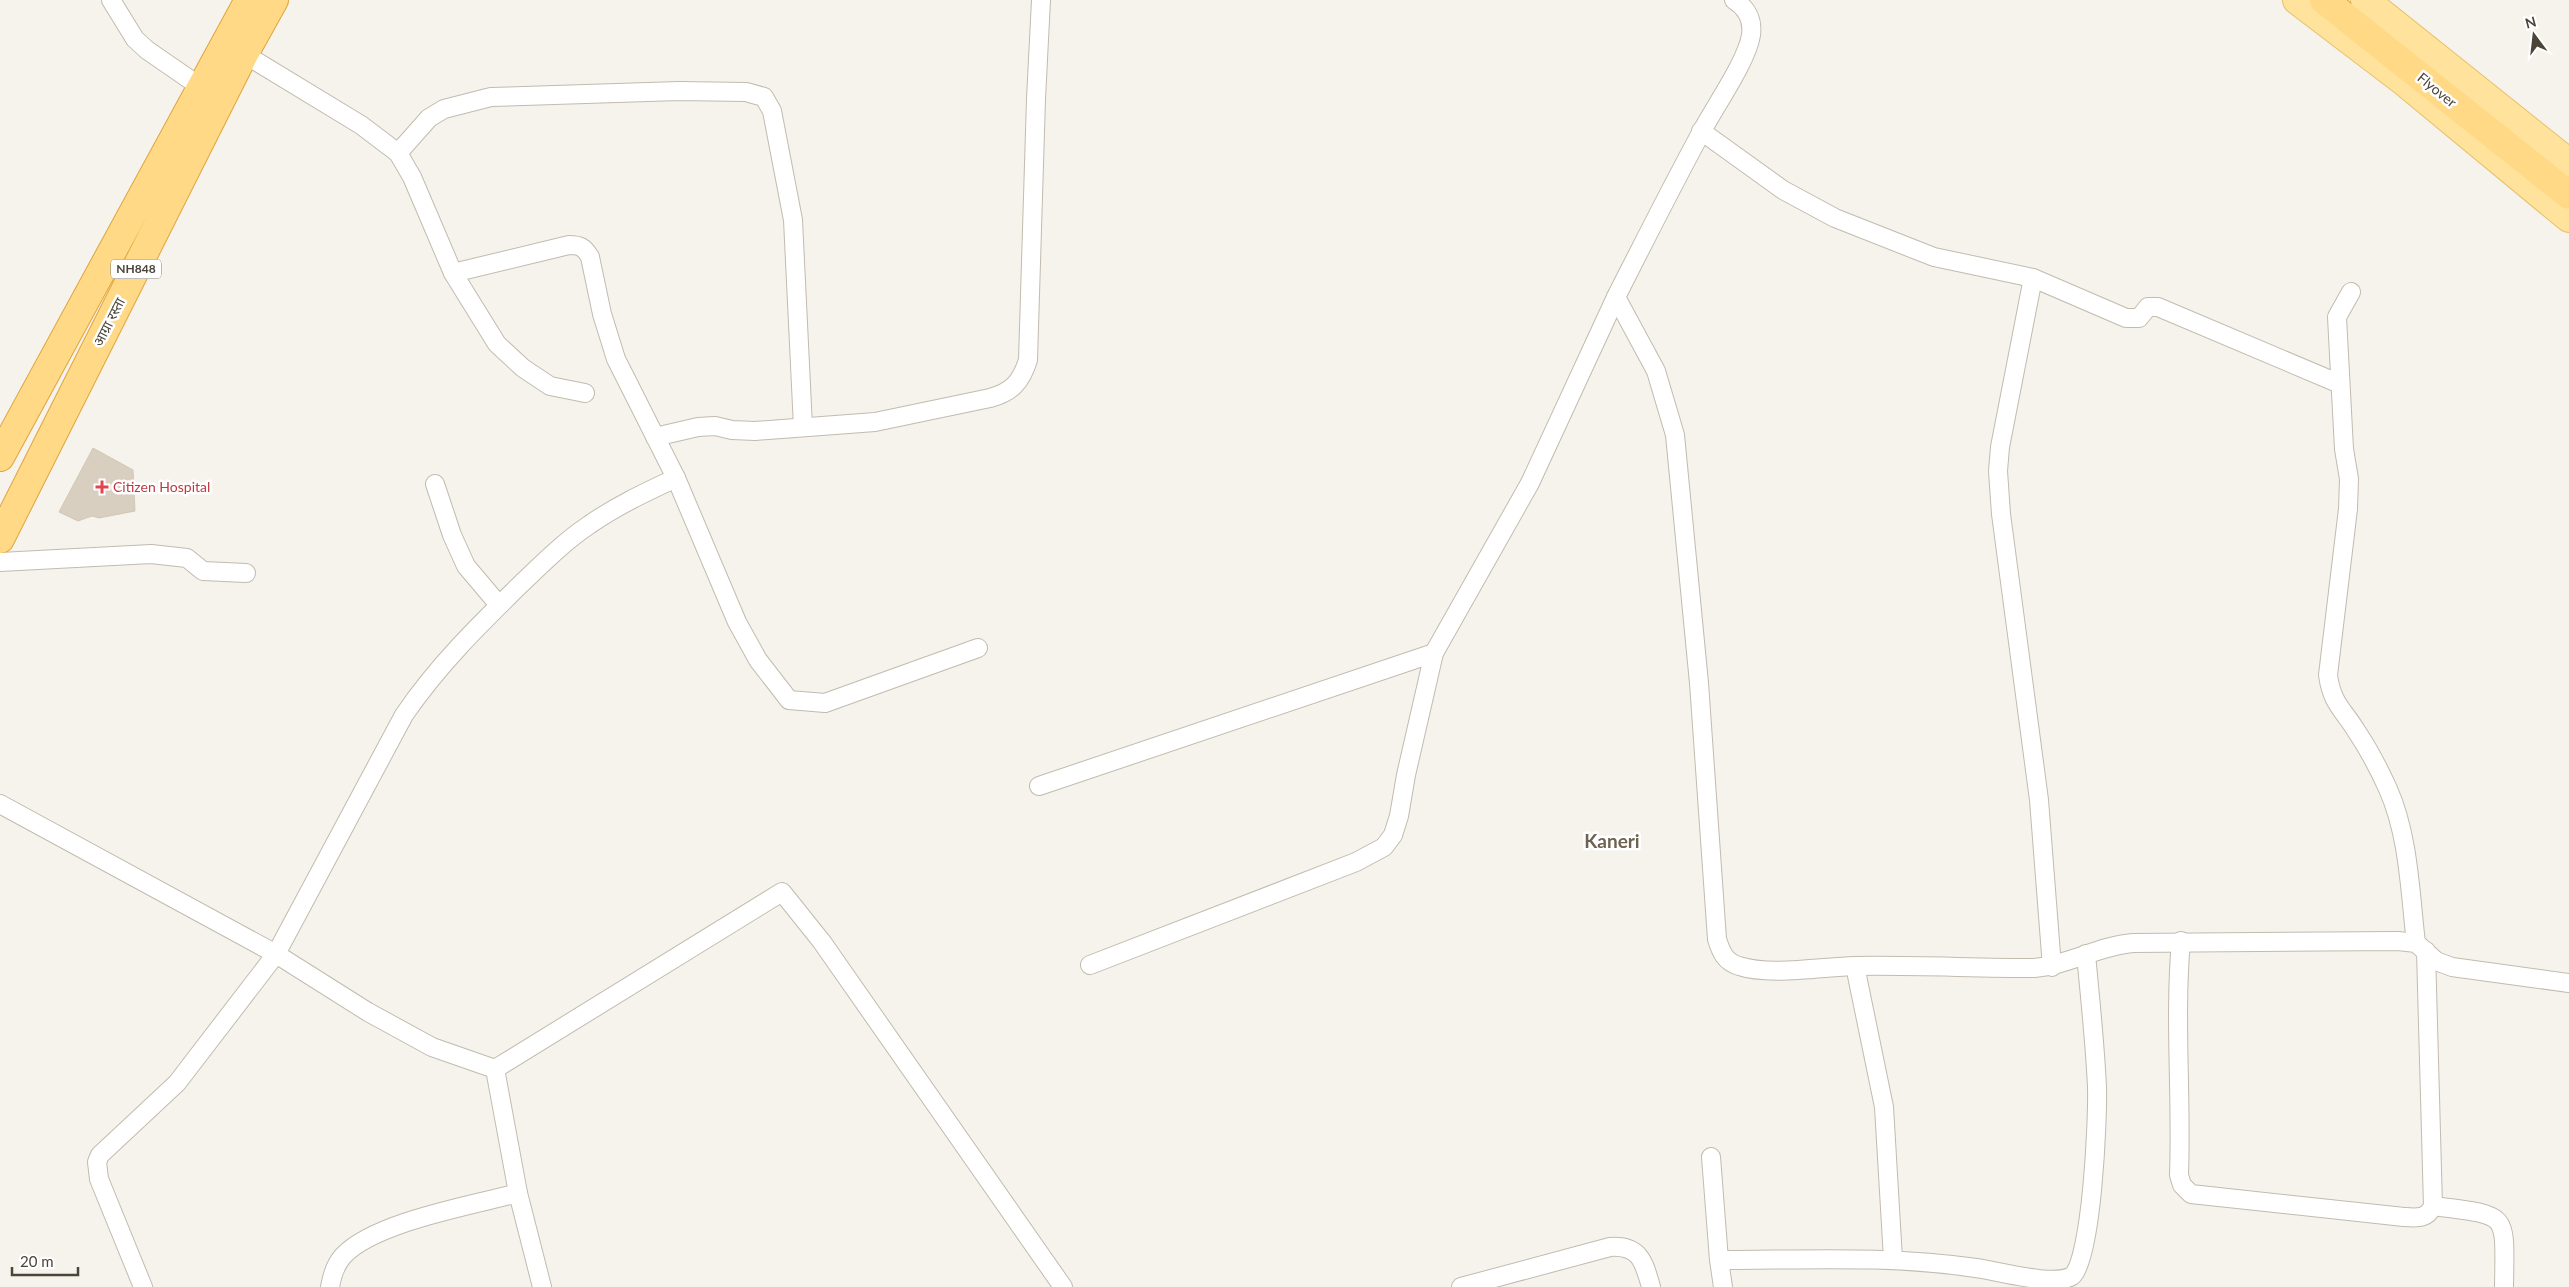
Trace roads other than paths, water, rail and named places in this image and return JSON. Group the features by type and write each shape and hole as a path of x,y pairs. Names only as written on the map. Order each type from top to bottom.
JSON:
{"highway":[{"name":"NH848","path":"0,457 249,0"},
{"name":"आग्रा रस्ता","path":"0,539 244,54 274,0"},
{"name":"Flyover","path":"2324,0 2562,179"},
{"name":"Flyover","path":"2347,0 2470,98 2562,179"}],"main road":[{"path":"2297,0 2402,80 2569,218"},
{"path":"2365,0 2562,179"}],"street":[{"path":"111,0 135,39 146,50 202,88"},
{"path":"655,437 698,427 715,426 732,430 755,431 875,422 990,398 1003,394 1015,387 1024,374 1028,360 1036,99 1042,0"},
{"path":"1090,965 1356,862 1384,847 1393,835 1399,816 1406,775 1434,653 1530,483 1616,297 1740,62 1751,37 1751,20 1742,5 1734,0"},
{"path":"244,54 361,125 398,153 412,177 453,273 497,344 522,368 550,386 585,393"},
{"path":"398,153 429,118 444,109 491,97 679,91 746,92 764,97 769,101 772,111 793,220 804,427"},
{"path":"1702,131 1783,190 1835,218 1934,257 2034,278 2126,318 2139,318 2148,308 2158,307 2340,384"},
{"path":"453,273 569,245 580,245 586,249 590,256 602,314 616,359 676,478 737,622 758,660 789,700 826,703 978,648"},
{"path":"2034,278 2004,420 1998,470 2001,514 2039,800 2052,967"},
{"path":"2181,940 2177,1021 2180,1174 2182,1185 2191,1194 2404,1217 2420,1218 2430,1214 2434,1206 2421,947 2401,833 2389,791 2372,755 2351,722 2336,705 2330,691 2328,675 2348,509 2349,479 2344,450 2337,317 2351,292"},
{"path":"1616,297 1656,370 1675,435 1699,683 1716,939 1721,952 1728,962 1741,967 1762,970 1854,966 2052,967 2112,945 2181,940 2388,941 2421,947 2436,961 2452,967 2569,984"},
{"path":"143,1287 99,1180 97,1162 100,1154 177,1082 276,954 404,715 426,683 474,629 556,551 588,525 627,501 676,478"},
{"path":"435,484 452,536 466,566 499,606"},
{"path":"0,562 151,554 187,558 204,571 246,573"},
{"path":"1039,786 1434,653"},
{"path":"0,804 276,954 368,1012 432,1047 495,1068 782,892 822,942 1063,1287"},
{"path":"1719,1260 1893,1259 1978,1268 2041,1281 2062,1280 2072,1276 2081,1263 2093,1167 2097,1088 2086,954"},
{"path":"1854,966 1884,1107 1893,1259"},
{"path":"495,1068 518,1193 542,1287"},
{"path":"1710,1157 1723,1287"},
{"path":"330,1287 333,1271 343,1256 361,1242 385,1228 518,1193"},
{"path":"2434,1206 2485,1212 2499,1220 2505,1233 2504,1287"},
{"path":"1461,1287 1610,1247 1623,1246 1636,1252 1646,1269 1651,1287"}],"place":[{"name":"Citizen Hospital","path":"102,487"}],"district":[{"name":"Kaneri","path":"1612,841"}]}
